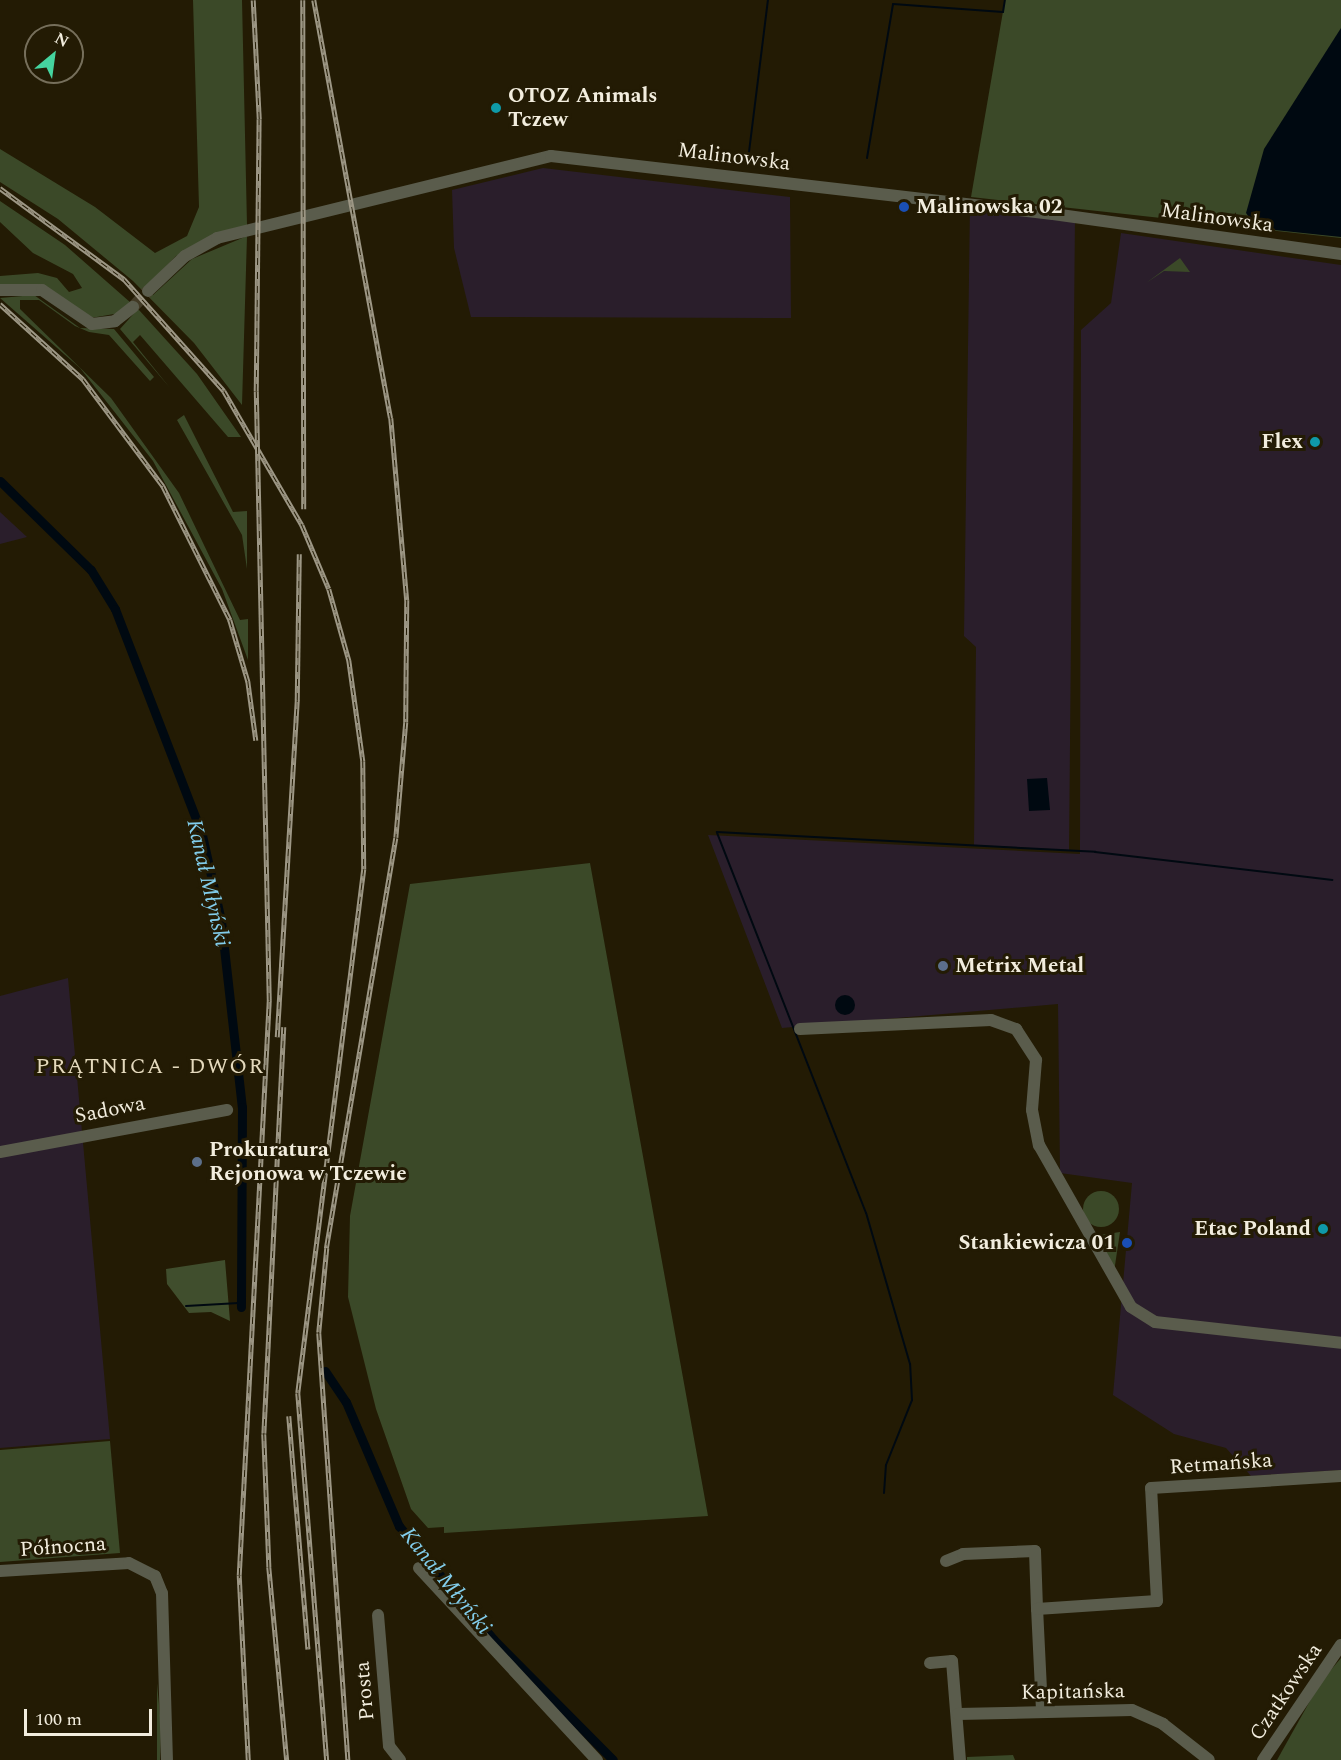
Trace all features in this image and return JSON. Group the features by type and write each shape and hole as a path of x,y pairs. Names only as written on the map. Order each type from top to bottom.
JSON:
{"street":[{"name":"Malinowska","path":"148,291 185,256 217,238 550,156 1053,214 1341,254"},
{"path":"0,290 37,288 92,324 112,322 133,307"},
{"path":"800,1029 973,1020 1010,1025 1025,1037 1035,1055 1032,1118 1039,1145 1131,1307 1155,1323 1341,1343"},
{"name":"Sadowa","path":"0,1152 227,1110"},
{"name":"Retmańska","path":"1037,1609 1157,1601 1150,1488 1341,1476"},
{"path":"946,1561 963,1554 1035,1551 1041,1710"},
{"name":"Północna","path":"0,1571 129,1563 150,1570 160,1587 166,1760"},
{"path":"419,1568 597,1760"},
{"name":"Prosta","path":"378,1615 389,1746 400,1760"},
{"name":"Czatkowska","path":"1263,1760 1341,1645"},
{"path":"930,1663 952,1661 960,1760"},
{"name":"Kapitańska","path":"958,1714 1041,1710 1141,1712 1209,1760"}],"shaded area":[{"path":"1341,28 1341,237 1257,228 1246,213 1264,149"},
{"path":"543,168 790,197 791,318 471,317 454,248 452,190"},
{"path":"970,204 1075,217 1069,850 974,845 976,647 964,636"},
{"path":"1121,233 1341,265 1341,1470 1251,1476 1226,1448 1174,1434 1113,1395 1132,1183 1060,1173 1058,1004 782,1028 708,835 1080,854 1081,330 1111,303"},
{"path":"0,512 27,537 0,544"},
{"path":"1047,778 1050,810 1029,811 1027,779"},
{"path":"68,978 110,1439 0,1448 0,996"},
{"path":"845,995 852,998 855,1005 852,1012 845,1015 838,1012 835,1005 838,998"}],"green space":[{"path":"193,0 242,0 247,225 176,256 145,288 153,295 192,259 247,236 242,405 194,343 133,281 58,219 0,182 0,149 95,207 155,253 187,236 199,207"},
{"path":"1005,0 1341,0 1341,238 971,197"},
{"path":"0,201 65,245 139,310 197,374 241,437 228,437 140,335 133,342 170,388 120,329 137,310 91,318 40,284 0,285 0,276 38,273 57,278 69,292 82,288 73,274 33,253 0,222"},
{"path":"1180,258 1190,272 1164,271 1146,283"},
{"path":"34,295 80,328 114,329 154,377 150,381 109,335 89,332 75,326 39,300 20,300 20,309 111,398 179,493 240,620 248,619 248,660 222,589 153,461 80,368 0,298"},
{"path":"184,415 233,512 247,511 247,569 242,535 177,420"},
{"path":"590,863 708,1516 444,1533 444,1527 428,1528 411,1509 376,1409 348,1297 350,1216 410,884"},
{"path":"1101,1191 1114,1196 1119,1209 1114,1222 1101,1227 1088,1222 1083,1209 1088,1196"},
{"path":"1120,1232 1114,1272 1093,1236"},
{"path":"225,1260 230,1321 211,1312 189,1313 167,1284 166,1269"},
{"path":"110,1441 120,1553 0,1562 0,1450"},
{"path":"1341,1658 1341,1760 1277,1760 1320,1683"},
{"path":"157,1683 161,1726 160,1760 157,1760"},
{"path":"1013,1755 1015,1760 967,1760 967,1757"}],"waterway":[{"path":"749,152 768,0"},
{"path":"867,158 893,4 1003,12 1005,0"},
{"name":"Kanał Młyński","path":"0,481 91,570 115,609 202,835 221,921 242,1107 241,1307"},
{"path":"884,1493 886,1465 912,1400 910,1364 866,1213 717,832 1095,852 1332,880"},
{"path":"186,1306 239,1303"},
{"name":"Kanał Młyński","path":"325,1371 346,1402 399,1526 493,1639 613,1760"}],"tunnel":[{"path":"133,307 148,291"}],"railway":[{"path":"248,1760 239,1575 269,1000 256,391 259,119 253,0"},
{"path":"303,0 304,509"},
{"path":"314,0 391,418 407,600 406,722 396,838 327,1248 319,1333 348,1760"},
{"path":"0,188 124,279 224,391 302,525 329,589 349,660 363,761 364,869 298,1393 327,1760"},
{"path":"0,304 83,379 163,486 230,620 248,681 256,740"},
{"path":"277,1037 297,700 299,554"},
{"path":"284,1027 264,1434 269,1567 287,1760"},
{"path":"289,1416 308,1649"}],"place":[{"name":"OTOZ Animals Tczew","path":"496,108"},
{"name":"Malinowska 02","path":"904,207"},
{"name":"Flex","path":"1315,442"},
{"name":"Metrix Metal","path":"943,966"},
{"name":"Prokuratura Rejonowa w Tczewie","path":"197,1162"},
{"name":"Etac Poland","path":"1323,1229"},
{"name":"Stankiewicza 01","path":"1127,1243"}],"district":[{"name":"PRĄTNICA - DWÓR","path":"150,1067"}]}
